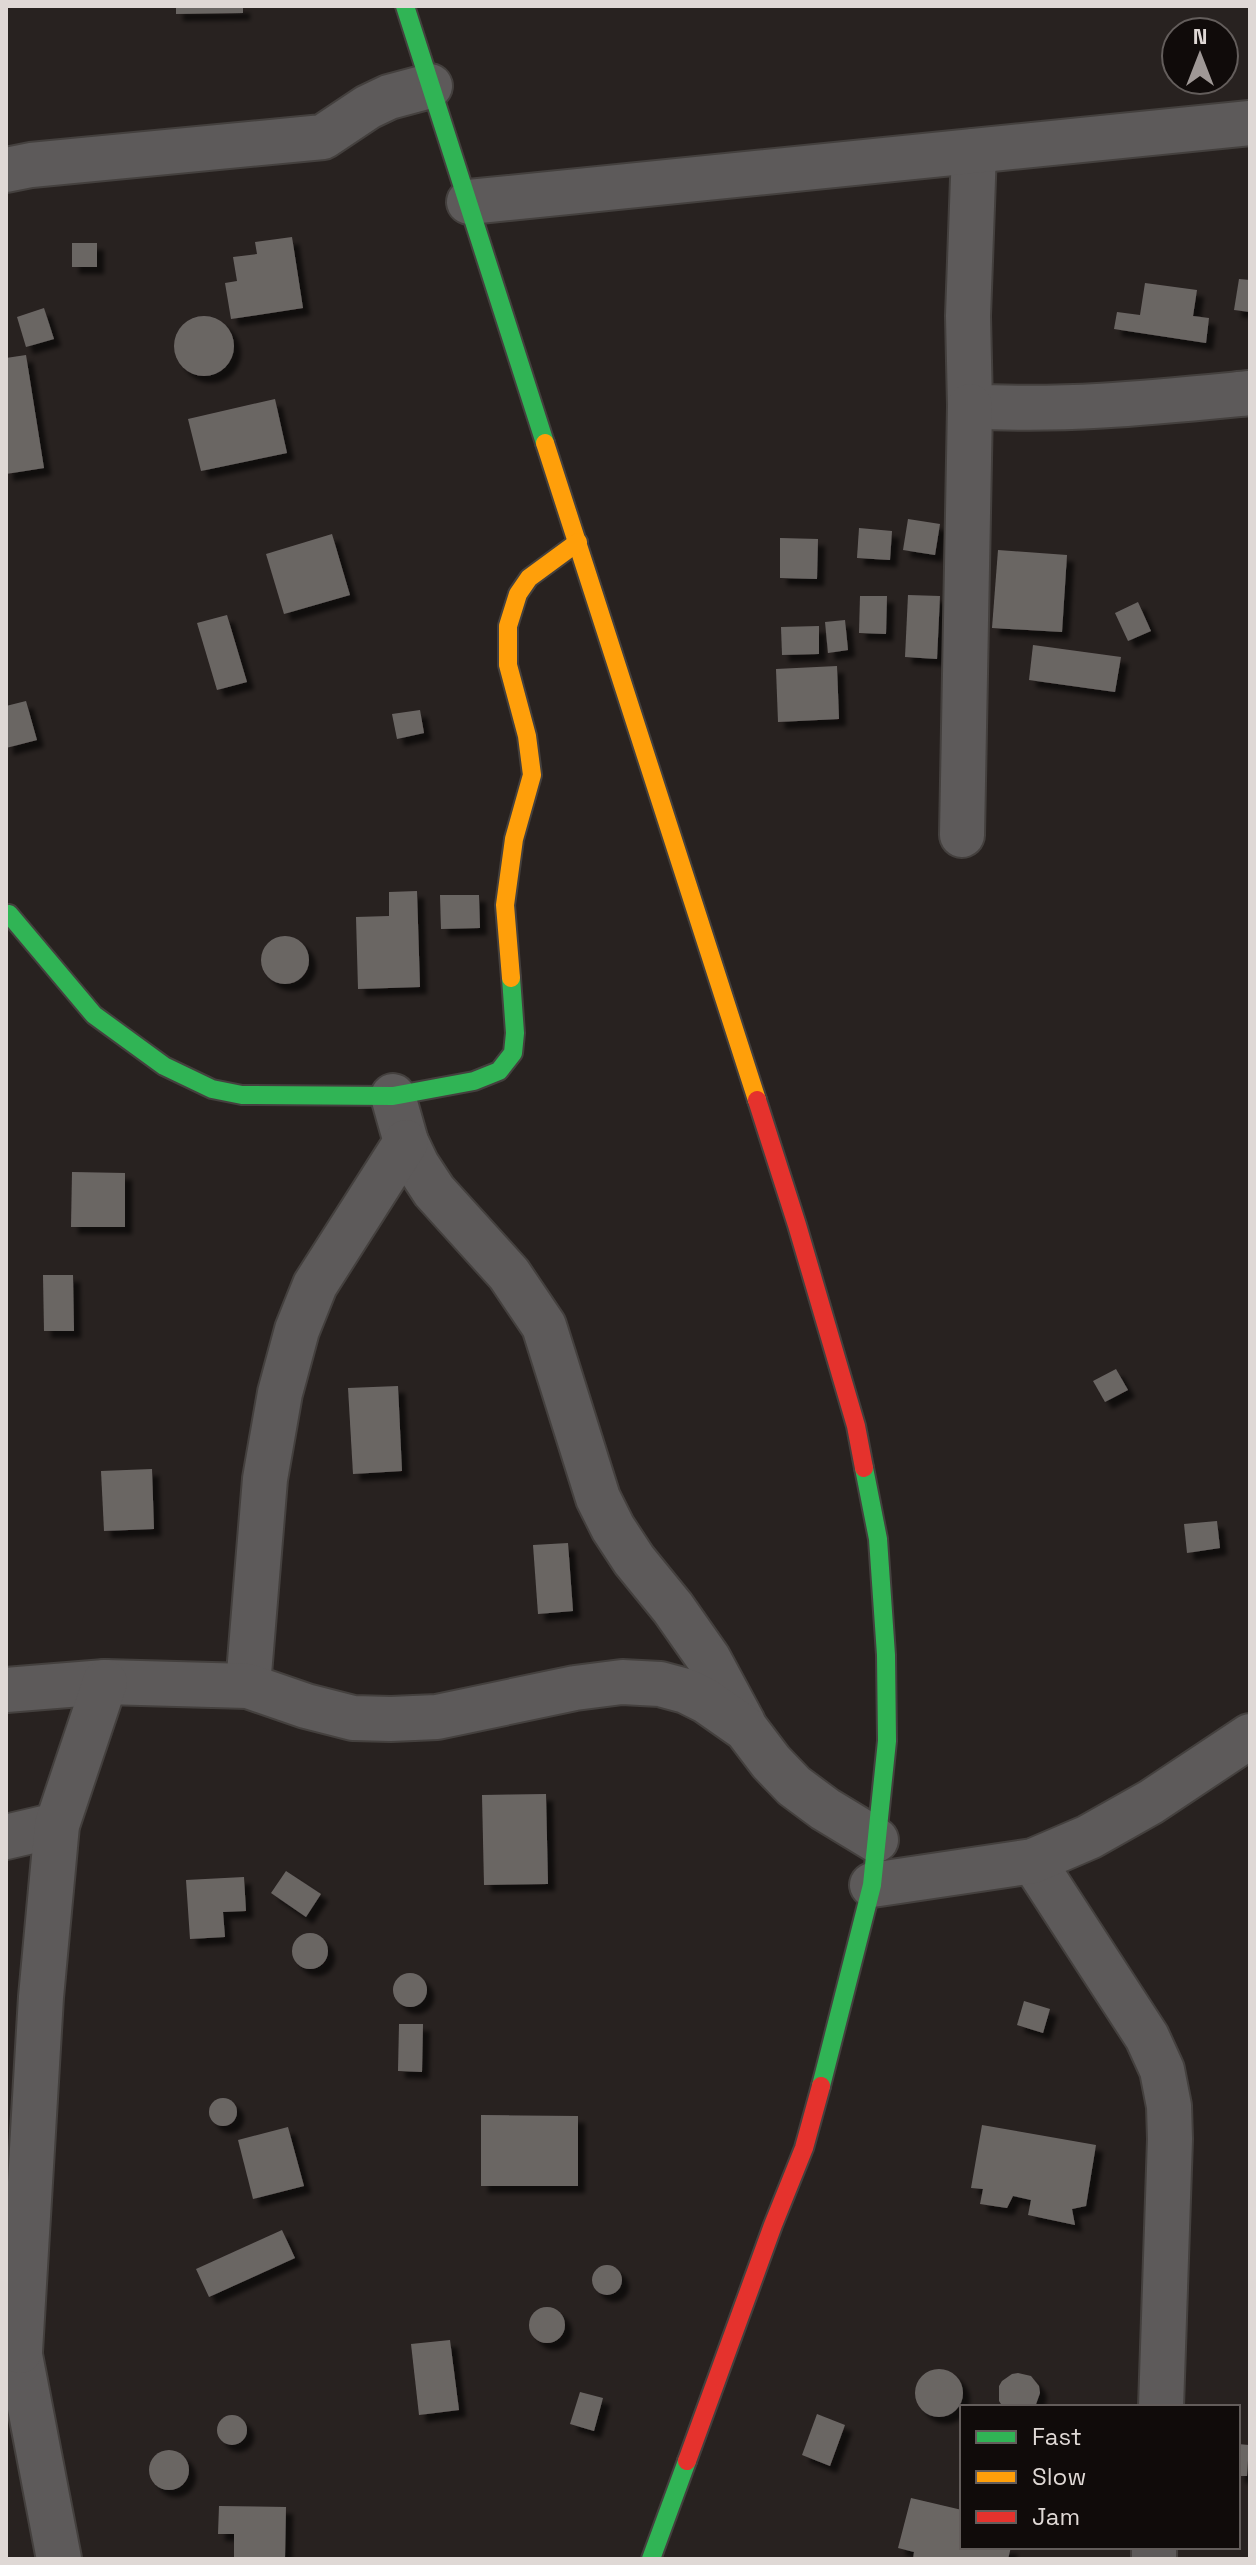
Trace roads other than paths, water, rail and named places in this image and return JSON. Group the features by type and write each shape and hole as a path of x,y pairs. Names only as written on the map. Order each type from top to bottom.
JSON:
{"street":[{"path":"405,6 797,1225 856,1426 878,1539 886,1655 887,1741 872,1885 804,2148 651,2559"},
{"path":"6,170 323,137 368,107 389,97 430,86"},
{"path":"469,202 1250,123"},
{"path":"962,835 970,406 968,316 974,151"},
{"path":"970,406 1110,407 1250,393"},
{"path":"9,914 94,1015 164,1066 212,1089 242,1095 393,1096 474,1081 499,1071 513,1053 515,1016 505,905 514,839 532,775 527,736 508,665 508,626 518,594 529,578 578,542"},
{"path":"393,1096 406,1142 434,1191 509,1274 544,1326 585,1464 603,1508 634,1560 708,1658 746,1729 771,1762 794,1786 876,1840"},
{"path":"248,1686 265,1479 280,1393 297,1330 315,1285 406,1142"},
{"path":"6,1690 105,1682 248,1686 353,1718 391,1719 437,1717 575,1688 622,1682 660,1684 696,1696 746,1729"},
{"path":"20,2351 41,1997 57,1825 105,1682"},
{"path":"872,1885 1033,1861 1089,1837 1151,1802 1250,1736"},
{"path":"6,1837 57,1825"},
{"path":"1033,1861 1147,2037 1162,2070 1169,2106 1170,2139 1161,2405"},
{"path":"6,2290 59,2559"}]}
